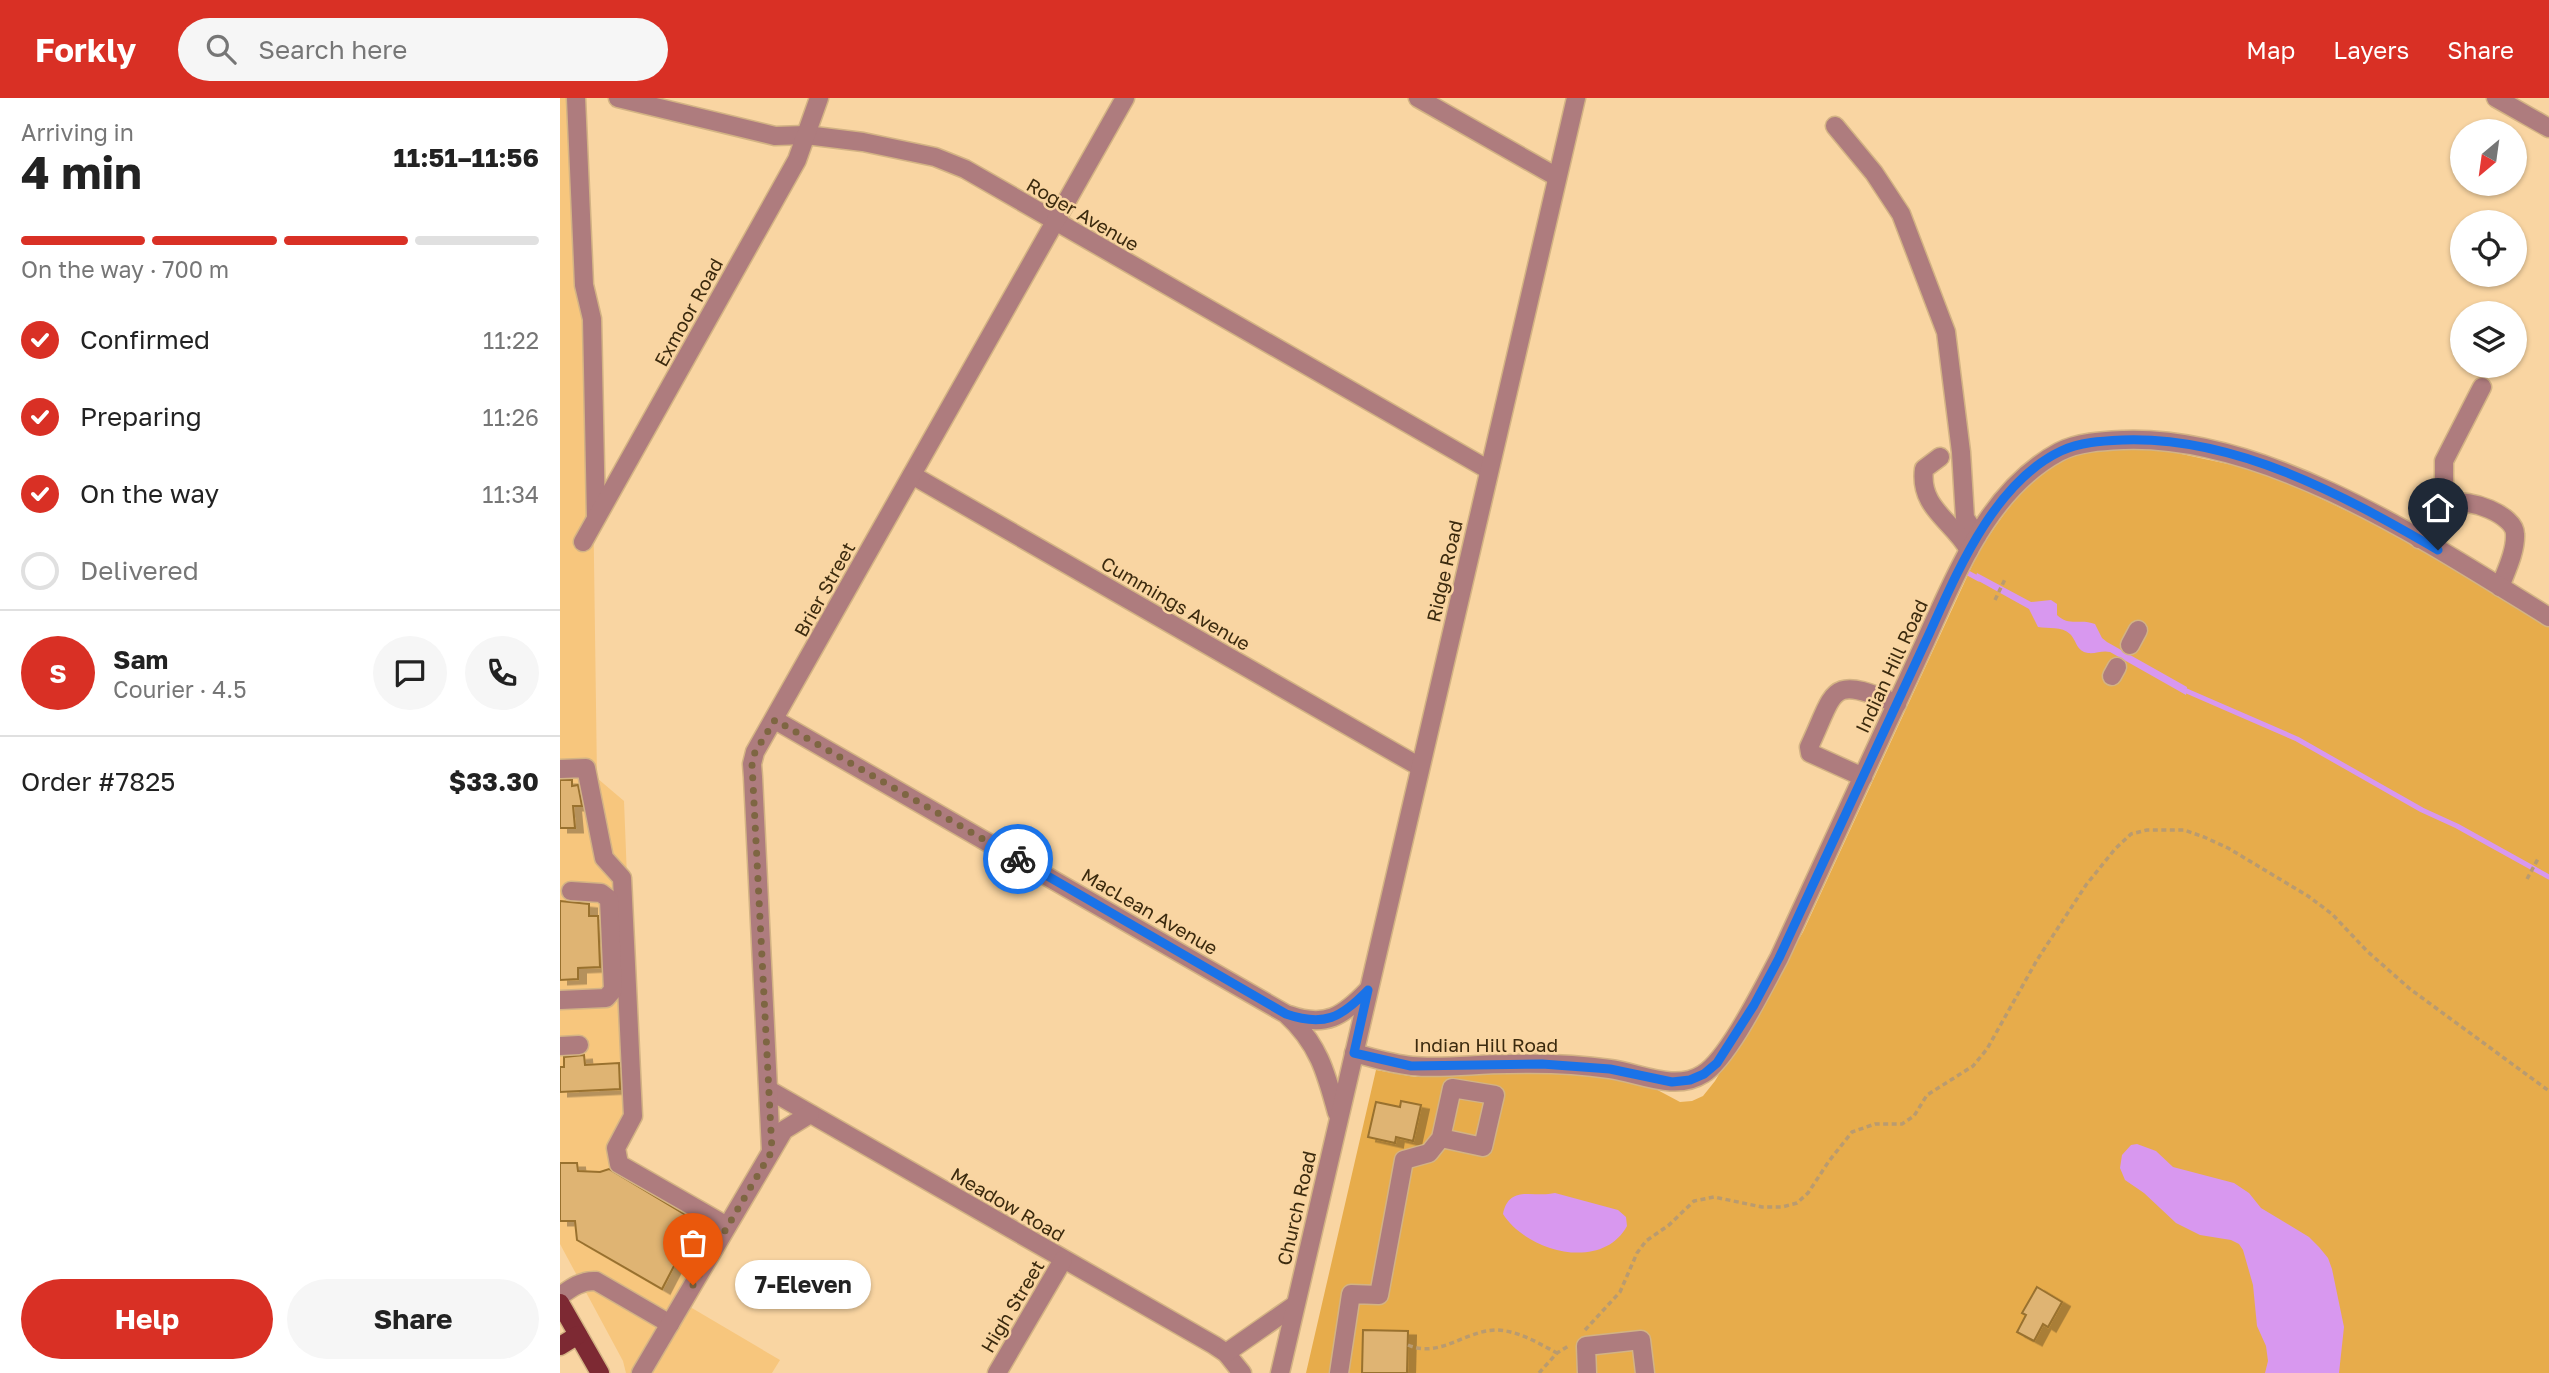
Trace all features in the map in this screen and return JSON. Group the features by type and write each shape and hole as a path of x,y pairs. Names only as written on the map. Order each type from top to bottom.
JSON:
{"main road":[{"path":"560,1303 600,1373"},
{"path":"560,1346 578,1335"}],"street":[{"path":"576,98 584,285 592,319 596,520"},
{"name":"Roger Avenue","path":"618,98 775,136 806,135 863,142 935,157 965,169 1489,470"},
{"name":"Exmoor Road","path":"583,542 797,160 819,98"},
{"name":"Brier Street","path":"772,1151 752,764 755,752 1125,98"},
{"path":"1418,98 1557,177"},
{"name":"Ridge Road","path":"1354,1053 1576,98"},
{"path":"2496,98 2549,128"},
{"path":"1835,126 1874,173 1901,214 1946,332 1961,452 1965,518 1973,543"},
{"path":"2440,511 2444,489 2444,461 2482,387"},
{"name":"Indian Hill Road","path":"1354,1053 1411,1066 1542,1064 1597,1068 1672,1082 1690,1080 1704,1074 1717,1063 1754,1005 1779,958 1973,543 2009,494 2042,463 2061,451 2084,444 2140,440 2198,447 2264,464 2305,480 2419,539 2549,617"},
{"path":"1941,457 1924,469 1922,484 1935,512 1973,543"},
{"name":"Cummings Avenue","path":"912,475 1420,767"},
{"path":"2419,539 2440,511 2458,502 2490,509 2513,526 2516,533 2500,587"},
{"path":"1863,777 1810,753 1809,747 1827,704 1841,688 1861,690 1896,704"},
{"name":"MacLean Avenue","path":"775,720 1286,1014 1303,1020 1330,1019 1354,1005 1368,990"},
{"path":"560,769 586,768 604,858 622,878 633,1116 616,1148 619,1164 727,1226"},
{"path":"560,1000 607,998 612,990 609,899 601,893 571,891"},
{"name":"MacLean Avenue","path":"1286,1014 1302,1028 1319,1056 1338,1116"},
{"path":"560,1046 579,1045"},
{"name":"Church Road","path":"1280,1373 1354,1053"},
{"path":"1475,1091 1479,1065"},
{"path":"1434,1066 1452,1088 1495,1095 1483,1147 1441,1138"},
{"path":"1339,1373 1351,1294 1379,1295 1404,1160 1429,1153 1441,1138 1452,1088"},
{"name":"Meadow Road","path":"769,1090 1226,1353 1242,1373"},
{"path":"641,1373 784,1130 810,1114"},
{"name":"High Street","path":"997,1373 1063,1260"},
{"path":"560,1296 575,1286 596,1281 670,1324"},
{"path":"1226,1353 1295,1305"},
{"path":"1587,1373 1586,1346 1641,1340 1645,1373"}],"path":[{"path":"1994,600 2006,577"},
{"path":"1579,1338 1620,1292 1637,1253 1646,1241 1669,1225 1694,1201 1714,1197 1762,1207 1782,1208 1797,1203 1808,1193 1852,1132 1875,1124 1902,1124 1914,1116 1927,1095 1973,1066 1987,1049 2037,960 2086,885 2099,867 2131,834 2147,830 2184,830 2245,857 2332,914 2367,951 2410,989 2549,1091"},
{"path":"2527,879 2539,857"},
{"path":"1408,1345 1433,1350 1477,1333 1494,1330 1510,1331 1557,1353"},
{"path":"1539,1373 1557,1353 1573,1342"}],"shaded area":[{"path":"560,98 573,98 593,488 597,778 624,801 636,1107 618,1165 722,1228 680,1301 780,1360 772,1373 626,1373 623,1361 560,1244"},
{"path":"2113,447 2163,450 2265,472 2396,534 2549,626 2549,1373 1306,1373 1376,1070 1415,1077 1501,1071 1592,1074 1628,1079 1650,1086 1680,1102 1703,1096 1715,1081 1803,932 1978,553 2021,493 2049,467 2080,452"},
{"path":"1977,573 2031,602 2051,600 2057,604 2057,615 2066,621 2095,624 2107,642 2187,687 2186,695 2110,652 2084,652 2067,631 2038,627 2029,609 1975,579"},
{"path":"2137,1144 2156,1151 2173,1167 2234,1183 2249,1193 2261,1208 2309,1237 2319,1247 2328,1258 2332,1269 2344,1327 2339,1373 2265,1373 2268,1361 2266,1346 2257,1326 2253,1285 2243,1250 2231,1240 2200,1235 2176,1223 2144,1193 2125,1180 2120,1168 2122,1155 2131,1145"},
{"path":"1555,1193 1618,1210 1626,1217 1627,1226 1615,1240 1600,1249 1565,1252 1546,1247 1529,1238 1503,1214 1506,1205 1516,1195"}],"building":[{"path":"560,780 572,780 572,786 578,785 582,806 573,806 575,828 560,828"},
{"path":"560,901 589,904 589,916 598,916 600,967 578,968 578,979 560,980"},
{"path":"584,1055 585,1065 619,1063 620,1089 560,1092 560,1067 564,1067 564,1057"},
{"path":"1401,1101 1421,1105 1413,1141 1396,1137 1395,1143 1368,1137 1376,1102 1400,1107"},
{"path":"560,1163 577,1163 578,1171 600,1172 609,1169 704,1226 681,1267 675,1264 662,1289 577,1240 575,1221 560,1221"},
{"path":"2037,1287 2062,1302 2048,1327 2043,1324 2034,1341 2017,1332 2026,1315 2022,1313"},
{"path":"1363,1330 1408,1331 1407,1373 1362,1373"}],"waterway":[{"path":"1968,573 1979,579"},
{"path":"2182,689 2297,739 2422,810 2457,826 2549,877"}],"way so far":[{"path":"693,1285 772,1151 752,764 755,752 775,720 1018,859"}],"place":[{"name":"7-Eleven","path":"693,1285"}],"route":[{"path":"1018,859 1286,1014 1303,1020 1330,1019 1354,1005 1368,990 1354,1053 1411,1066 1542,1064 1610,1069 1672,1082 1690,1080 1704,1074 1717,1063 1754,1005 1779,958 1962,563 1982,528 2002,501 2042,463 2061,451 2084,444 2110,441 2140,440 2198,447 2264,464 2305,480 2438,550"}]}
